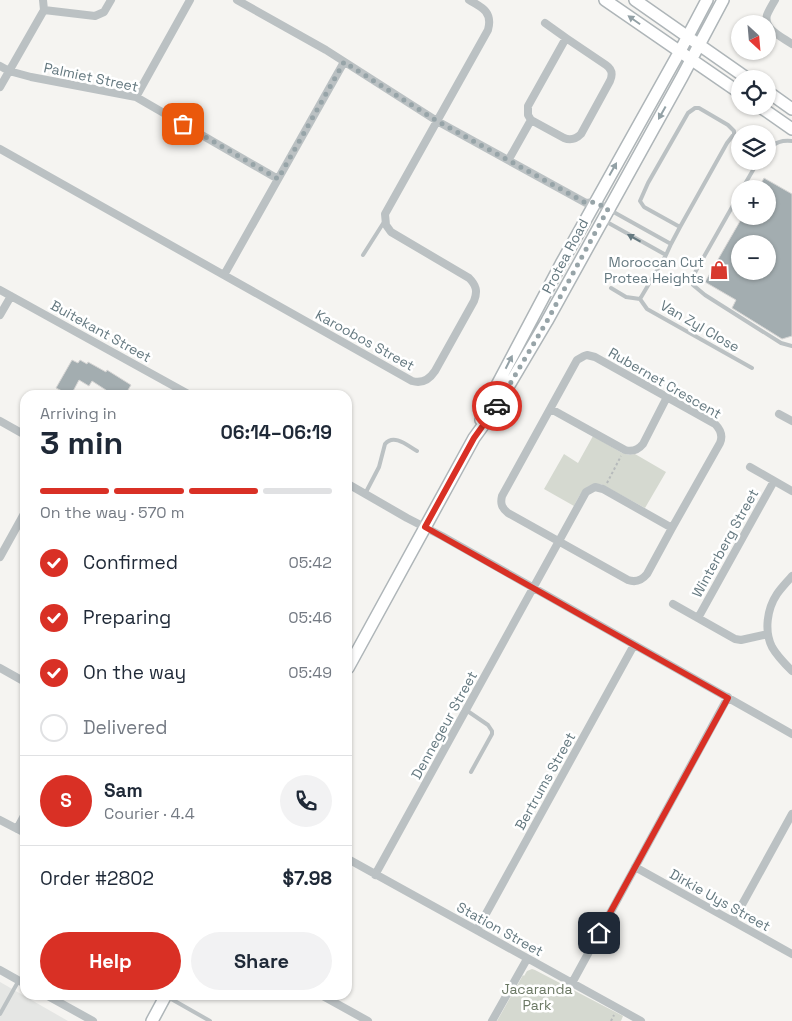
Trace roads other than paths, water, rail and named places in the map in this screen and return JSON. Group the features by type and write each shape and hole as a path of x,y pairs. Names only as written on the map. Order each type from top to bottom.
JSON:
{"street":[{"path":"0,87 44,10 43,0"},
{"path":"44,10 95,16 104,12 111,0"},
{"path":"136,97 190,0"},
{"path":"237,0 326,50 437,121 590,206 603,220"},
{"path":"385,220 386,211 488,30 490,21 486,12 483,8 469,0"},
{"path":"606,0 731,87"},
{"path":"636,0 735,70"},
{"name":"Protea Road","path":"474,438 487,404 590,206 680,51 707,0"},
{"name":"Protea Road","path":"352,661 474,438 495,409 547,321 723,0"},
{"path":"775,0 767,16 768,25 792,44"},
{"path":"545,23 609,67 612,73 581,134 576,139 570,140 531,120 528,115 528,106 566,38"},
{"path":"224,275 344,62"},
{"name":"Palmiet Street","path":"0,66 9,71 31,77 136,97 278,179"},
{"path":"776,98 792,109"},
{"path":"772,115 792,129"},
{"path":"509,160 531,120"},
{"name":"Karoobos Street","path":"0,149 412,381 424,382 435,371 474,301 476,287 469,278 391,232 385,220"},
{"path":"590,206 608,209"},
{"name":"Buitekant Street","path":"0,290 181,390"},
{"path":"0,316 11,296"},
{"name":"Rubernet Crescent","path":"587,355 595,357 715,424 720,430 722,437 720,443 647,574 638,581 628,580 504,510 501,502 502,496 551,409 577,360 587,355"},
{"path":"551,409 628,451 636,450 643,444 667,398"},
{"path":"779,414 792,421"},
{"path":"0,421 20,432"},
{"path":"750,467 792,491"},
{"name":"Winterberg Street","path":"698,618 774,481"},
{"path":"352,486 792,734"},
{"name":"Dennegeur Street","path":"376,875 586,492 595,487 603,489 672,528"},
{"path":"0,558 20,521"},
{"path":"792,578 777,594 768,614 770,642 775,652 792,671"},
{"path":"673,604 735,639 742,640 768,634"},
{"name":"Bertrums Street","path":"477,930 634,645"},
{"path":"0,668 20,679"},
{"path":"572,983 728,698"},
{"path":"732,921 792,814"},
{"path":"0,820 20,830"},
{"path":"17,829 20,823"},
{"name":"Station Street","path":"352,861 641,1021"},
{"name":"Dirkie Uys Street","path":"635,867 792,954"},
{"path":"492,1021 527,959"},
{"path":"0,970 20,981"},
{"path":"55,1000 93,1021"},
{"path":"152,1021 164,1000"},
{"path":"330,1000 368,1021"}],"lane":[{"path":"640,299 727,143 734,134 734,131 728,125 699,108 695,108 688,113 648,183 640,201 649,210 680,227"},
{"path":"776,142 784,140 792,141"},
{"path":"608,209 671,244"},
{"path":"731,209 693,276 693,285 781,343 792,346"},
{"path":"363,255 385,220"},
{"path":"603,220 666,255"},
{"name":"Van Zyl Close","path":"611,288 626,297 640,299 647,309 752,368"},
{"path":"365,494 380,467 387,441 390,439 397,440 417,451"},
{"path":"466,710 488,725 492,731 471,772"},
{"path":"0,1014 2,1007 20,984"},
{"path":"173,1000 210,1021"}],"place":[{"name":"Moroccan Cut Protea Heights","path":"719,270"}],"park label":[{"name":"Jacaranda Park","path":"537,998"}]}
